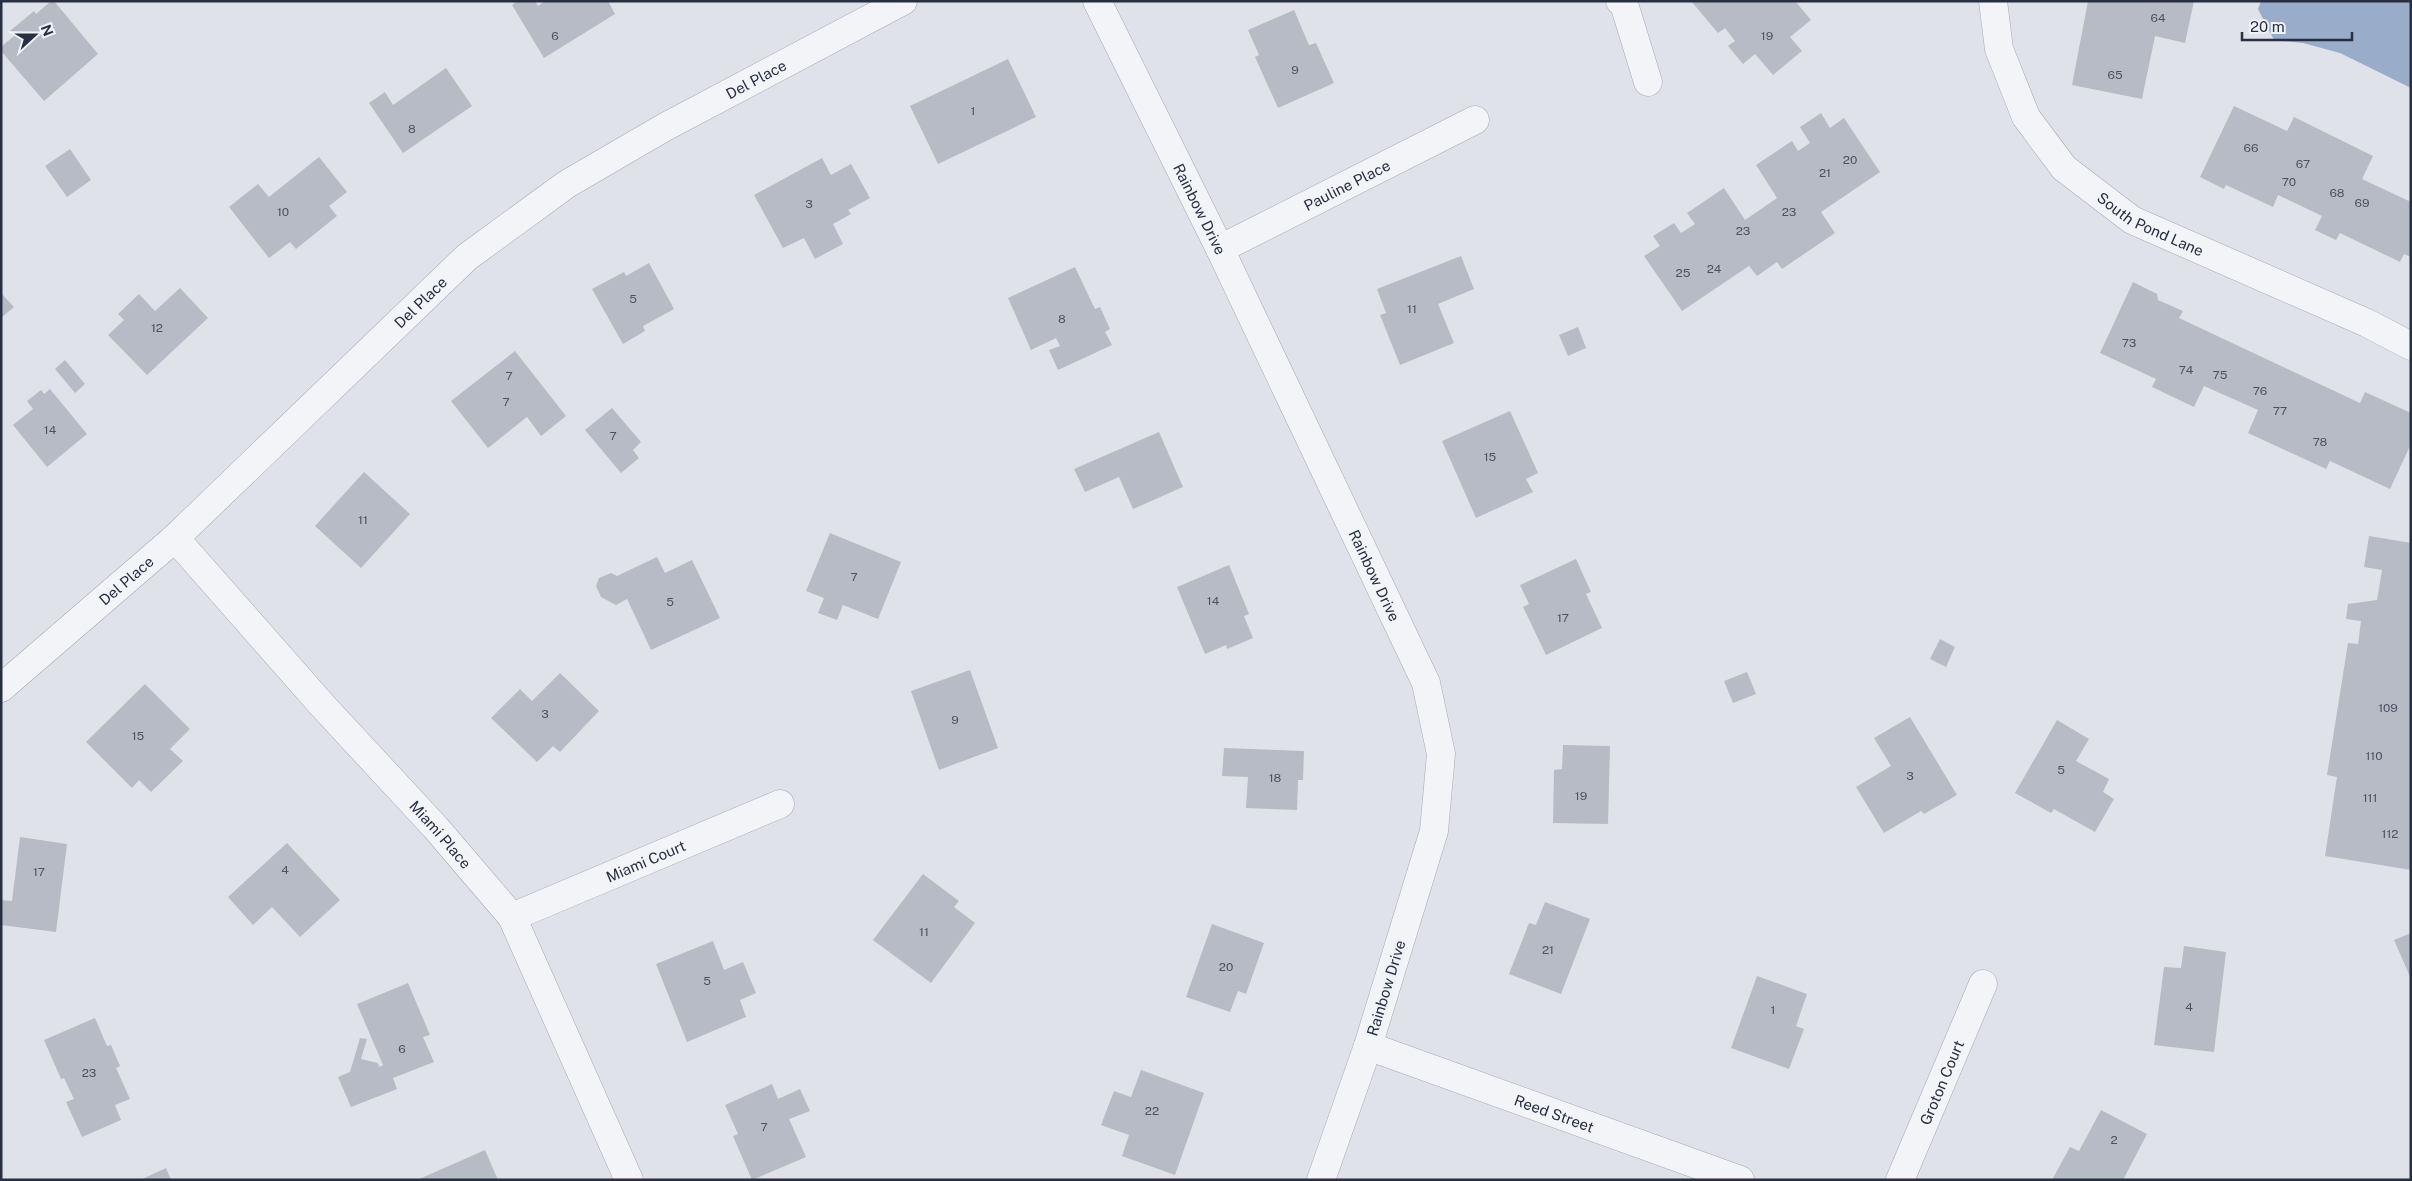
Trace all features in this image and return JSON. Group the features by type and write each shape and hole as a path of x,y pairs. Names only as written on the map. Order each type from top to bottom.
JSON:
{"street":[{"name":"Del Place","path":"1,688 175,538 474,251 567,184 656,132 902,1"},
{"name":"Rainbow Drive","path":"1097,1 1220,249 1426,683 1441,754 1434,831 1368,1046 1321,1180"},
{"path":"1620,1 1624,4 1648,82"},
{"name":"South Pond Lane","path":"1993,1 2000,49 2026,117 2064,168 2132,220 2367,322 2411,346"},
{"name":"Pauline Place","path":"1220,249 1475,120"},
{"name":"Miami Place","path":"175,538 322,704 436,828 512,917 630,1180"},
{"name":"Miami Court","path":"512,917 780,804"},
{"name":"Groton Court","path":"1900,1180 1983,984"},
{"name":"Reed Street","path":"1368,1046 1740,1180"}],"water":[{"path":"2261,1 2411,1 2411,88 2340,53 2303,43 2274,40 2258,9"}],"building":[{"path":"51,1 54,1 98,54 44,101 1,51 1,47 14,36 10,31 34,11 36,14"},
{"path":"517,1 535,1 538,6 545,1 608,1 615,14 544,58 512,5"},
{"path":"1691,1 1795,1 1811,20 1790,37 1802,51 1773,75 1755,54 1743,64 1728,46 1735,41 1725,28 1718,33"},
{"path":"2088,1 2194,1 2185,43 2155,36 2142,99 2072,85"},
{"path":"1294,10 1309,45 1316,43 1334,83 1278,108 1255,57 1259,55 1248,30"},
{"path":"1008,59 1036,117 938,164 910,106"},
{"path":"446,68 472,106 403,153 369,103 385,92 393,105"},
{"path":"2234,106 2287,131 2294,117 2373,156 2362,179 2411,202 2411,257 2404,254 2400,262 2340,233 2336,240 2315,230 2322,216 2278,195 2273,207 2226,185 2224,189 2200,177"},
{"path":"1821,113 1830,128 1844,118 1880,172 1821,212 1835,233 1782,269 1777,262 1757,276 1749,266 1682,311 1644,256 1660,246 1653,236 1674,223 1681,233 1695,224 1687,213 1724,188 1745,220 1777,198 1756,165 1792,141 1798,151 1810,143 1800,127"},
{"path":"70,149 91,180 67,197 45,166"},
{"path":"319,157 347,192 329,206 337,216 296,249 290,242 269,258 229,207 258,184 269,197"},
{"path":"822,158 831,175 851,164 870,198 848,210 851,214 833,224 843,244 815,259 804,238 783,248 754,195"},
{"path":"1461,256 1474,289 1438,304 1454,343 1400,365 1380,315 1386,313 1377,289"},
{"path":"649,263 674,309 643,326 645,331 623,344 592,289 624,272 626,276"},
{"path":"1075,267 1095,309 1100,307 1110,329 1105,332 1112,345 1058,370 1049,350 1060,346 1056,338 1031,350 1008,298"},
{"path":"2133,282 2157,294 2158,300 2183,311 2179,318 2360,403 2365,392 2411,413 2411,444 2390,489 2330,461 2326,469 2248,433 2258,410 2204,386 2194,407 2152,387 2156,379 2100,353"},
{"path":"180,288 208,318 147,375 108,335 124,320 118,314 139,294 155,311"},
{"path":"1,293 14,307 1,318"},
{"path":"1578,327 1586,348 1568,356 1559,335"},
{"path":"515,351 566,416 541,436 527,417 488,448 451,401"},
{"path":"65,360 85,384 75,393 55,369"},
{"path":"50,389 87,434 47,467 13,425 33,409 27,401 41,390 44,394"},
{"path":"612,408 641,442 633,450 639,458 621,473 585,430"},
{"path":"1510,411 1538,473 1526,479 1533,492 1476,518 1442,441"},
{"path":"1159,432 1183,487 1133,509 1119,477 1085,492 1074,469"},
{"path":"364,472 410,514 361,568 315,526"},
{"path":"830,533 901,562 878,619 843,605 837,620 818,613 824,598 806,591"},
{"path":"2369,536 2411,543 2411,870 2325,856 2337,777 2327,775 2348,643 2358,644 2361,621 2346,619 2348,604 2377,600 2382,570 2364,567"},
{"path":"657,557 665,573 692,560 720,618 651,650 627,599 616,605 601,597 596,586 599,578 611,573 617,576"},
{"path":"1576,559 1591,592 1586,594 1602,628 1546,655 1523,607 1529,604 1520,585"},
{"path":"1229,565 1249,614 1244,616 1253,638 1227,649 1226,645 1205,654 1177,587"},
{"path":"1940,639 1955,647 1946,667 1930,659"},
{"path":"970,670 998,748 939,770 911,691"},
{"path":"1747,672 1756,694 1733,703 1724,681"},
{"path":"560,673 599,711 560,752 553,746 537,762 491,718 520,689 532,701"},
{"path":"145,684 190,729 170,749 183,761 151,792 139,780 132,788 86,742"},
{"path":"1910,717 1957,795 1924,814 1921,811 1884,833 1856,787 1891,766 1874,738"},
{"path":"2057,720 2089,739 2076,761 2109,779 2103,792 2114,799 2095,832 2054,809 2051,813 2015,793"},
{"path":"1563,745 1610,746 1608,824 1553,823 1554,770 1562,769"},
{"path":"1224,748 1304,751 1303,780 1298,780 1297,810 1246,808 1248,777 1222,776"},
{"path":"20,837 67,844 56,932 1,925 1,900 12,901"},
{"path":"287,843 340,900 300,937 272,907 253,925 228,897"},
{"path":"923,874 959,901 954,907 975,923 931,983 873,940"},
{"path":"1545,902 1590,919 1561,994 1509,974 1529,923 1536,925"},
{"path":"1212,924 1264,943 1246,994 1238,991 1230,1012 1186,997"},
{"path":"2411,933 2411,979 2394,940"},
{"path":"713,941 724,970 743,962 756,993 740,1000 746,1017 687,1042 656,964"},
{"path":"2184,946 2226,952 2214,1052 2154,1045 2164,967 2181,968"},
{"path":"1757,976 1807,994 1796,1026 1804,1029 1789,1069 1731,1048"},
{"path":"408,983 430,1035 423,1037 434,1062 393,1078 397,1089 351,1107 338,1077 350,1072 360,1038 367,1039 361,1059 378,1063 379,1067 383,1065 357,1004"},
{"path":"95,1018 107,1046 111,1045 120,1066 116,1068 130,1099 115,1105 121,1120 82,1137 66,1102 74,1099 64,1078 61,1079 44,1040"},
{"path":"1141,1070 1204,1093 1175,1175 1122,1156 1129,1135 1101,1125 1114,1091 1131,1097"},
{"path":"772,1084 778,1099 800,1089 810,1111 789,1119 806,1157 752,1180 733,1136 738,1134 725,1105"},
{"path":"2101,1110 2147,1134 2123,1180 2052,1180 2070,1147 2079,1151"},
{"path":"485,1150 498,1180 417,1180"},
{"path":"166,1168 171,1180 140,1180"}]}
